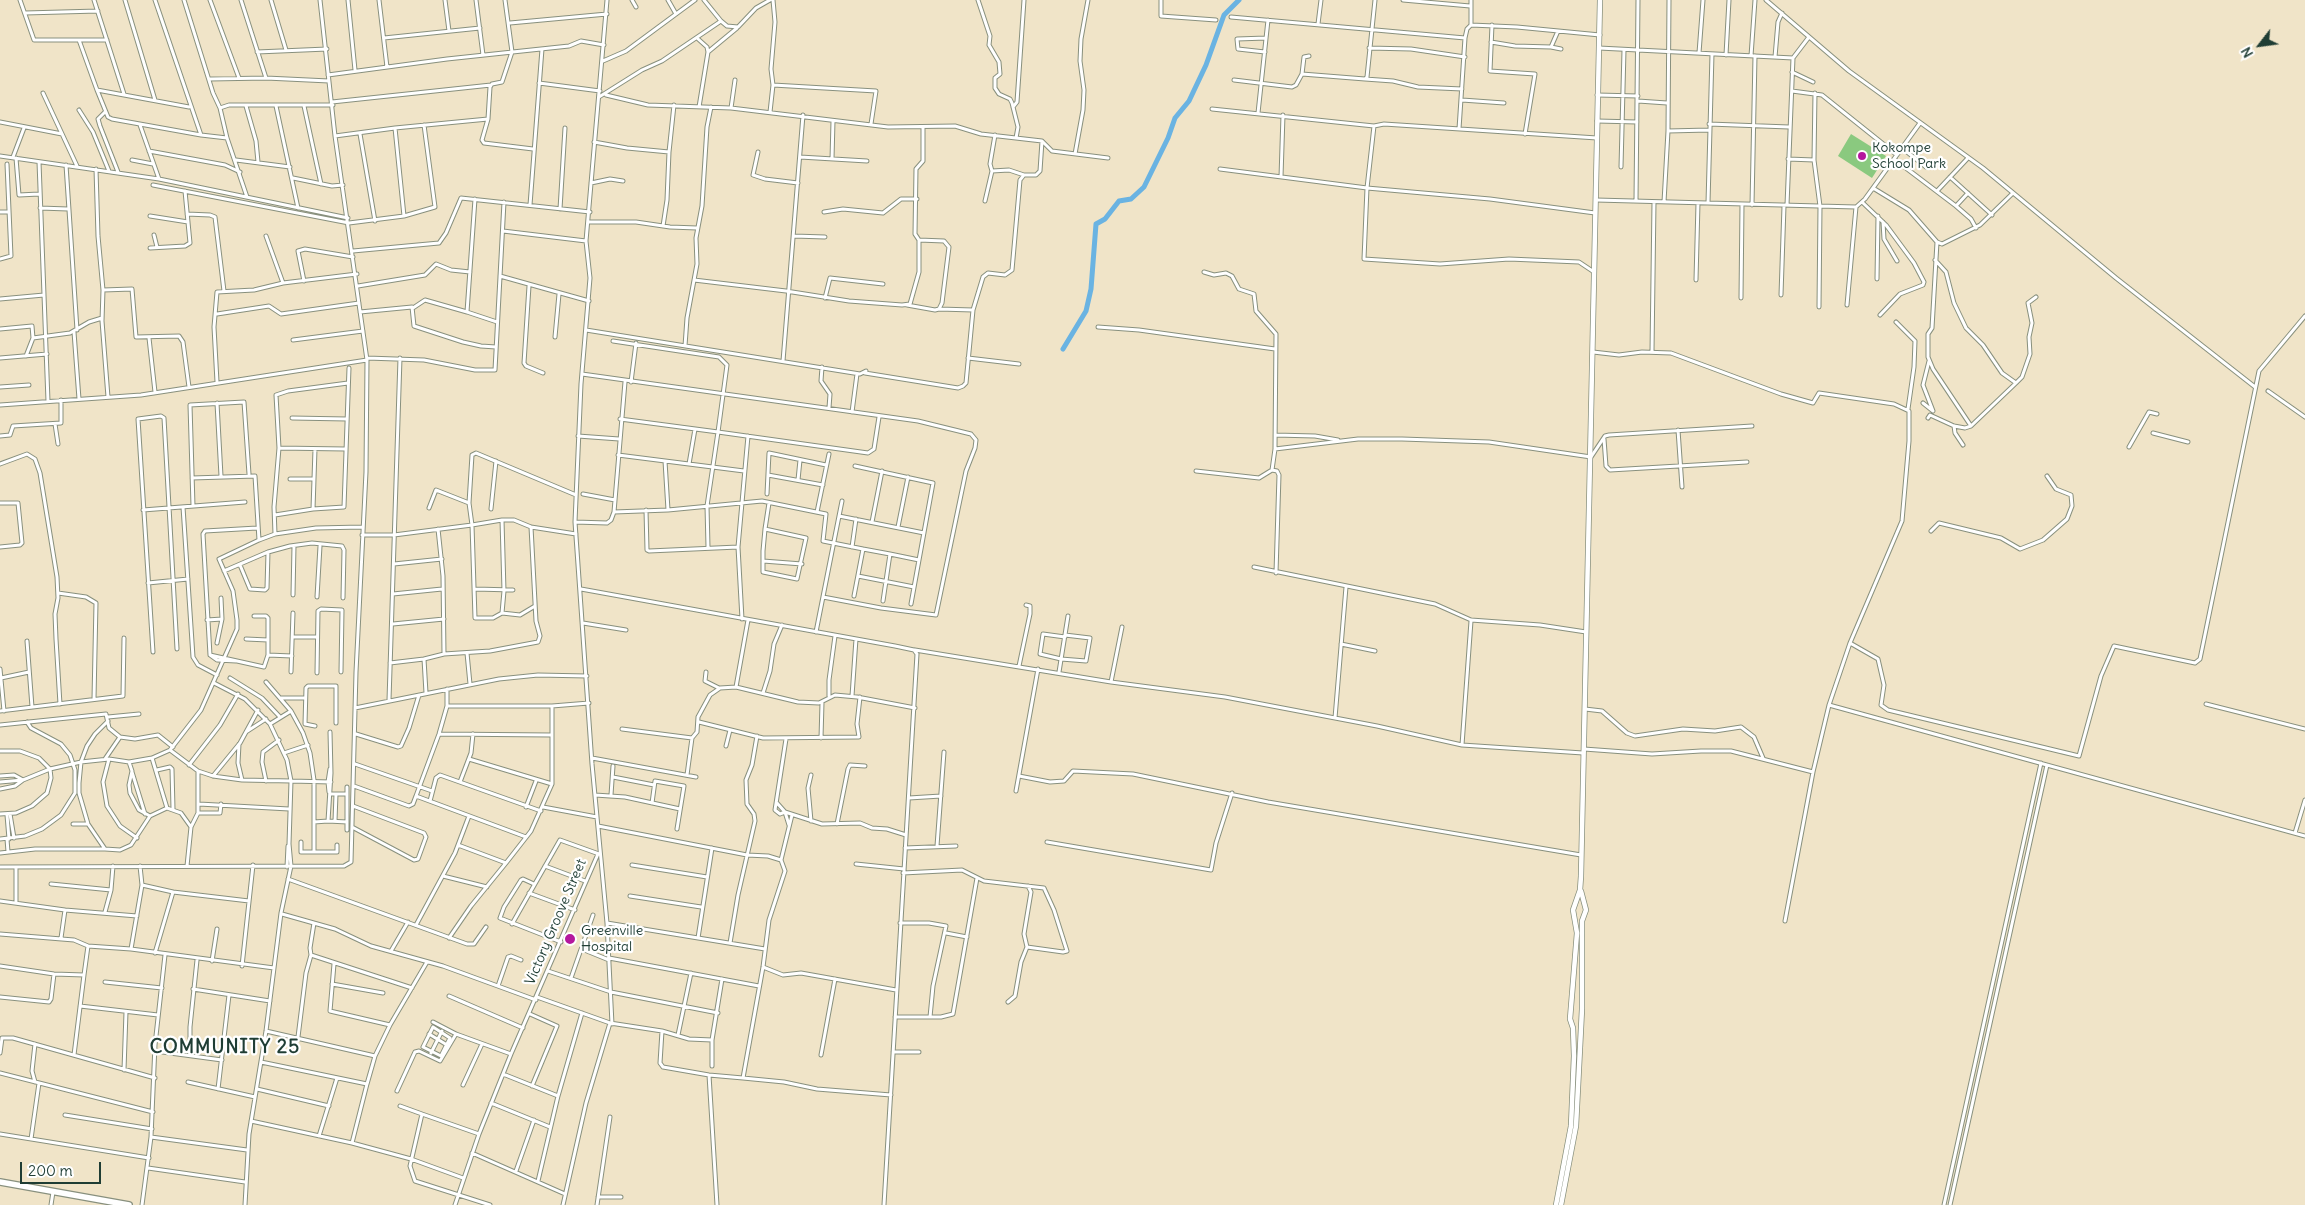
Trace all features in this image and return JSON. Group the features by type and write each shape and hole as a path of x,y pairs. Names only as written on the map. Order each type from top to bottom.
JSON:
{"highway":[{"path":"0,1182 129,1205"}],"main road":[{"path":"1556,1205 1571,1126 1574,1056 1571,989 1574,981 1577,933 1574,914 1580,890 1582,855 1600,0"},
{"path":"1561,1205 1576,1126 1581,1023 1582,921 1585,914 1580,890"},
{"path":"1575,905 1581,904 1585,907"},
{"path":"1574,914 1580,916 1585,914"},
{"path":"1571,989 1575,986 1581,988"},
{"path":"1571,1022 1576,1025 1581,1023"}],"street":[{"path":"20,0 34,40 107,40"},
{"path":"94,0 124,94"},
{"path":"125,0 156,100"},
{"path":"155,0 200,135"},
{"path":"184,0 247,197"},
{"path":"210,0 239,78"},
{"path":"241,0 266,78"},
{"path":"271,0 286,50"},
{"path":"0,867 289,866 348,865 351,862 367,359 349,223 335,136 327,49 320,0"},
{"path":"348,0 355,70"},
{"path":"379,0 387,66"},
{"path":"445,0 449,31"},
{"path":"476,0 483,55"},
{"path":"220,108 229,105 304,106 332,104 491,85 502,82 512,52 510,24 505,0"},
{"path":"564,1205 564,1194 586,1103 611,1023 607,922 592,758 575,522 578,436 590,278 586,241 607,0"},
{"path":"632,0 636,7"},
{"path":"668,0 676,14"},
{"path":"603,61 626,50 695,0"},
{"path":"704,0 720,21 727,26 738,28"},
{"path":"708,52 713,46 738,28 756,8 771,0 775,22 770,112"},
{"path":"978,0 990,36 989,44 999,62 1000,74 995,78 995,88 999,94 1010,99 1018,127 1016,138"},
{"path":"1013,108 1017,102 1024,0"},
{"path":"1075,154 1083,110 1084,90 1080,61 1081,39 1088,0"},
{"path":"1160,0 1161,16 1216,20"},
{"path":"1318,24 1321,0"},
{"path":"1365,79 1375,0"},
{"path":"1403,0 1470,6"},
{"path":"1471,0 1471,25"},
{"path":"1636,201 1638,0"},
{"path":"1664,202 1668,132 1669,0"},
{"path":"1699,53 1703,0"},
{"path":"1726,55 1729,0"},
{"path":"1752,205 1755,126 1753,56 1755,0"},
{"path":"1766,0 1849,71 1968,158 2255,387"},
{"path":"25,13 98,11"},
{"path":"1775,57 1778,22 1782,13"},
{"path":"510,24 607,14"},
{"path":"1231,16 1465,38"},
{"path":"1258,113 1268,20"},
{"path":"599,97 606,95 697,38 720,21"},
{"path":"1459,129 1465,38 1467,28 1471,25 1492,25 1600,35"},
{"path":"1492,25 1490,71 1535,74 1525,134"},
{"path":"384,38 480,28"},
{"path":"1550,47 1558,31"},
{"path":"1781,295 1792,58 1809,37"},
{"path":"697,38 707,47 708,52 699,107"},
{"path":"1265,52 1238,49 1237,39 1266,38"},
{"path":"79,40 105,112 112,119 227,138"},
{"path":"328,75 387,66 569,46 583,41 604,45"},
{"path":"1491,42 1515,46 1561,48"},
{"path":"707,47 713,46"},
{"path":"530,205 542,48"},
{"path":"1369,48 1411,50 1465,57"},
{"path":"1599,48 1792,58"},
{"path":"257,52 327,49"},
{"path":"1621,168 1624,50"},
{"path":"1708,203 1710,180 1708,130 1712,54"},
{"path":"1234,80 1292,87 1296,85 1302,74 1304,56 1309,56"},
{"path":"1792,72 1813,82"},
{"path":"1302,74 1360,80 1393,81 1418,87 1462,89"},
{"path":"210,79 266,78 329,82"},
{"path":"731,108 735,80"},
{"path":"538,83 600,91"},
{"path":"491,85 488,119 482,140 484,143 533,149"},
{"path":"773,85 876,90 871,124"},
{"path":"97,90 190,107"},
{"path":"1791,91 1815,93 1837,106 1897,155"},
{"path":"1815,93 1814,160 1820,206 1819,307"},
{"path":"43,94 78,167"},
{"path":"1598,94 1623,95 1667,103"},
{"path":"606,95 648,105 731,108 803,115 833,121 923,128 954,126 981,134 1042,141 1052,151 1108,158"},
{"path":"1462,100 1504,103"},
{"path":"662,226 667,200 669,152 674,105"},
{"path":"246,106 256,140 258,162"},
{"path":"276,106 298,208"},
{"path":"304,106 321,184"},
{"path":"685,346 687,318 697,264 697,228 702,206 707,127 711,107"},
{"path":"79,110 93,132 110,171"},
{"path":"1212,110 1283,115 1374,126 1384,124 1597,138"},
{"path":"105,112 98,119 118,172"},
{"path":"783,361 803,115"},
{"path":"1281,177 1283,115"},
{"path":"335,136 488,119"},
{"path":"832,159 833,121"},
{"path":"1596,121 1637,122"},
{"path":"0,122 62,134"},
{"path":"1596,200 1856,207 1873,188 1920,123"},
{"path":"1709,124 1789,127"},
{"path":"140,125 159,179"},
{"path":"153,185 349,223 374,221 432,210 435,205 424,125"},
{"path":"1374,126 1367,188 1364,259 1440,264 1502,259 1579,262 1594,272"},
{"path":"24,128 15,158 19,195 40,194"},
{"path":"395,128 404,216"},
{"path":"560,209 565,128"},
{"path":"907,305 911,303 918,280 919,240 915,234 916,170 923,161 923,128"},
{"path":"1668,132 1708,130"},
{"path":"360,134 374,221"},
{"path":"985,201 992,171 990,164 995,135"},
{"path":"992,171 1009,170 1024,176 1036,175 1040,171 1042,141"},
{"path":"594,142 627,148 669,152"},
{"path":"1902,148 1926,167"},
{"path":"149,151 224,164 240,172"},
{"path":"758,152 753,175 765,179 798,183"},
{"path":"0,156 159,179 348,218"},
{"path":"800,157 867,161"},
{"path":"1937,191 1968,158"},
{"path":"1894,159 1956,206 1971,219 1976,228"},
{"path":"132,160 154,164"},
{"path":"236,160 290,168"},
{"path":"1788,160 1814,160"},
{"path":"39,162 48,401"},
{"path":"0,259 11,256 6,164"},
{"path":"66,165 79,399"},
{"path":"96,169 98,236 103,290 102,318 108,397"},
{"path":"1220,169 1367,188 1490,199 1595,214"},
{"path":"586,330 857,374 865,372 958,388 966,382 974,310 983,276 988,273 1005,275 1012,270 1020,180 1024,176"},
{"path":"1950,177 1992,214"},
{"path":"293,178 321,184 343,185"},
{"path":"591,183 610,179 623,181"},
{"path":"1873,188 1910,210 1937,242 1944,243 1976,228 2012,194"},
{"path":"150,248 188,245 190,239 185,191"},
{"path":"1956,206 1968,193"},
{"path":"824,212 843,209 883,213 901,198 917,199"},
{"path":"353,251 437,243 446,233 459,200 475,199 590,212"},
{"path":"467,312 475,199"},
{"path":"0,405 155,392 367,359 400,358 493,372 496,368 500,246 503,231 504,202"},
{"path":"1652,352 1654,202"},
{"path":"1862,202 1883,221 1914,263 1924,284 1900,294 1880,315"},
{"path":"1696,280 1698,203"},
{"path":"1741,298 1742,205"},
{"path":"1847,305 1856,207"},
{"path":"40,208 68,209"},
{"path":"0,212 9,212"},
{"path":"187,214 215,217 224,291"},
{"path":"150,216 188,222"},
{"path":"1877,280 1878,216"},
{"path":"1883,221 1882,234 1897,260"},
{"path":"589,222 636,222 697,228"},
{"path":"503,231 586,241"},
{"path":"1878,236 1882,234"},
{"path":"154,235 157,247"},
{"path":"266,236 283,283"},
{"path":"794,236 825,237"},
{"path":"919,240 944,241 949,248 942,303 939,309"},
{"path":"1923,403 1933,411 1924,385 1929,360 1928,334 1932,328 1937,242"},
{"path":"304,281 298,251 305,250 353,257"},
{"path":"1935,260 1946,272 1954,303 1966,328 1983,345 2002,374 2016,383"},
{"path":"358,286 425,275 436,264 451,270 470,272"},
{"path":"1204,272 1214,275 1226,273 1232,276 1239,289 1254,294 1254,308 1276,334 1275,449 1272,470"},
{"path":"217,382 214,327 216,293 254,290 283,283 356,274"},
{"path":"500,276 589,302"},
{"path":"825,298 828,280 833,278 883,284"},
{"path":"694,280 825,298 939,309 974,310"},
{"path":"529,286 524,363 526,366 542,373"},
{"path":"103,290 132,289 136,335 138,337 149,338 176,335 181,339 189,387"},
{"path":"554,337 559,294"},
{"path":"0,299 44,295"},
{"path":"1928,418 1930,415 1954,426 1965,428 1971,426 2022,377 2030,354 2029,337 2032,324 2028,303 2036,297"},
{"path":"360,312 413,308 425,300 497,322"},
{"path":"216,314 269,306 281,314 359,303"},
{"path":"413,308 414,326 481,346 496,347"},
{"path":"1850,643 1878,659 1884,685 1882,706 1888,710 2079,756 2101,676 2114,646 2195,663 2200,659 2255,387 2262,364 2305,316"},
{"path":"34,338 76,331 102,318"},
{"path":"1785,920 1813,772 1828,705 1850,643 1902,521 1909,441 1910,416 1908,409 1914,368 1915,341 1896,322"},
{"path":"0,329 30,326 34,338 26,356"},
{"path":"1098,327 1139,330 1275,349"},
{"path":"293,340 363,331"},
{"path":"149,338 155,392"},
{"path":"631,382 637,338"},
{"path":"613,340 719,357 727,364 707,506 708,547"},
{"path":"1593,352 1619,355 1652,352 1677,354 1782,394 1813,403 1819,393 1894,404 1908,409"},
{"path":"0,358 47,354"},
{"path":"389,700 393,624 400,358"},
{"path":"968,358 1018,364"},
{"path":"1929,360 1971,426"},
{"path":"274,515 313,509 344,507 349,368"},
{"path":"822,368 821,381 830,394 829,408"},
{"path":"582,374 625,382 698,389 879,417 918,421 965,431 976,440 975,448 966,471 938,612 934,616 823,597"},
{"path":"852,412 857,374"},
{"path":"575,522 607,523 611,520 614,512 620,419 625,382"},
{"path":"275,534 274,515 279,448 275,398 277,394 348,383"},
{"path":"0,388 29,385"},
{"path":"2268,390 2305,417"},
{"path":"0,436 10,435 13,426 62,423 61,400"},
{"path":"193,506 189,406 241,401 245,403 249,474"},
{"path":"217,403 221,476"},
{"path":"2129,447 2149,412 2157,414"},
{"path":"153,652 138,419 161,416 164,418 177,649"},
{"path":"620,419 868,453 874,450 879,417"},
{"path":"292,418 347,419"},
{"path":"55,424 58,444"},
{"path":"1275,449 1344,440 1402,439 1489,442 1591,457 1609,434 1752,426"},
{"path":"1954,426 1955,433 1963,445"},
{"path":"689,464 695,429"},
{"path":"1678,430 1682,487"},
{"path":"2153,433 2188,442"},
{"path":"1275,435 1315,436 1344,440"},
{"path":"578,436 619,439"},
{"path":"742,619 738,547 740,504 748,436"},
{"path":"1604,438 1608,469 1747,462"},
{"path":"279,448 345,449"},
{"path":"313,509 314,449"},
{"path":"535,606 520,615 502,613 493,618 475,618 472,525 469,503 472,454 476,453 576,495"},
{"path":"767,494 769,453 826,465"},
{"path":"0,464 26,454 35,459 40,473 58,593 55,617 60,704"},
{"path":"817,512 829,454"},
{"path":"618,456 744,471"},
{"path":"798,480 800,460"},
{"path":"665,461 668,510"},
{"path":"492,509 496,462"},
{"path":"855,466 933,483 910,604"},
{"path":"1196,471 1259,478 1272,470"},
{"path":"1272,470 1277,471 1279,475 1276,573"},
{"path":"872,522 882,471"},
{"path":"192,478 249,474 256,478 259,540"},
{"path":"768,475 823,485"},
{"path":"1931,531 1939,523 2001,538 2020,549 2043,540 2066,519 2072,506 2071,495 2056,489 2047,476"},
{"path":"898,527 908,477"},
{"path":"290,479 314,478"},
{"path":"429,508 436,490 469,503"},
{"path":"583,494 615,500"},
{"path":"816,632 842,501"},
{"path":"143,510 246,502"},
{"path":"614,512 769,502 826,515 822,541 918,560"},
{"path":"765,529 805,536 800,577 796,580 764,573 765,529 769,502"},
{"path":"0,503 18,503 22,543 20,545 0,547"},
{"path":"183,507 194,657 198,665 217,675"},
{"path":"646,510 647,550 738,547"},
{"path":"839,516 924,533"},
{"path":"852,547 856,519"},
{"path":"362,534 394,535 502,520 517,521 531,527 576,534"},
{"path":"502,520 504,591 502,613"},
{"path":"0,788 12,788 24,780 50,770 81,762 109,759 129,762 152,758 172,748 201,710 237,629 238,620 234,597 220,558 275,534 316,528 362,527"},
{"path":"390,663 424,659 444,654 467,653 537,643 540,636 535,606 531,527"},
{"path":"254,616 268,616 268,655 266,665 262,668 236,661 217,660 210,655 204,532 258,528"},
{"path":"438,529 442,559 444,654"},
{"path":"225,572 268,552 294,546 312,543 320,546 343,547 343,598"},
{"path":"293,595 294,546"},
{"path":"317,597 320,546"},
{"path":"854,596 863,549"},
{"path":"240,564 250,589 265,590 267,588 268,552"},
{"path":"883,601 890,554"},
{"path":"394,564 442,559"},
{"path":"763,561 802,564"},
{"path":"1254,567 1435,604 1471,620 1540,625 1586,632"},
{"path":"858,576 914,587"},
{"path":"148,583 189,580"},
{"path":"1335,718 1346,587"},
{"path":"393,594 442,589"},
{"path":"475,589 513,590"},
{"path":"581,589 914,650 1059,672 1111,682 1225,697 1462,745 1652,754 1722,751 1763,758 1813,772"},
{"path":"58,593 86,596 96,603 94,699"},
{"path":"217,644 222,619 221,598"},
{"path":"1019,666 1030,614 1030,606 1026,605"},
{"path":"316,673 319,610 342,610 341,672"},
{"path":"291,672 293,613"},
{"path":"1059,672 1068,616"},
{"path":"207,620 222,619"},
{"path":"393,624 444,619"},
{"path":"736,687 748,620"},
{"path":"1462,745 1471,620"},
{"path":"582,623 626,630"},
{"path":"763,693 770,671 774,644 782,625"},
{"path":"1111,682 1122,627"},
{"path":"1042,635 1065,636 1091,639 1086,661 1040,655 1042,635"},
{"path":"829,696 829,680 835,636"},
{"path":"293,637 317,637"},
{"path":"0,669 2,711 121,697 124,694 124,638"},
{"path":"246,639 268,640"},
{"path":"852,696 856,639"},
{"path":"27,641 32,708"},
{"path":"1341,644 1375,651"},
{"path":"884,1205 903,871 918,657 914,650"},
{"path":"467,653 470,684"},
{"path":"268,655 292,656"},
{"path":"424,659 426,693"},
{"path":"1016,791 1038,669"},
{"path":"1,678 29,672"},
{"path":"706,672 705,681 720,688 736,687 798,702 822,702 829,696 852,696 915,708"},
{"path":"355,708 470,684 538,675 587,676"},
{"path":"230,678 262,698 280,717"},
{"path":"266,682 291,711 308,745 314,780 314,852"},
{"path":"214,683 238,694 266,718 279,740 291,781 289,872 247,1150 245,1205"},
{"path":"314,726 305,724 307,686 336,686 336,723"},
{"path":"687,775 692,738 696,734 698,721 706,701 720,688"},
{"path":"354,786 409,806 412,804 439,734 447,706 447,689"},
{"path":"189,765 220,726 238,694"},
{"path":"356,734 400,746 409,728 419,695"},
{"path":"698,721 757,736 786,739 859,737 857,724 860,697"},
{"path":"281,698 305,698"},
{"path":"821,738 822,702"},
{"path":"447,706 552,706 589,703"},
{"path":"2206,704 2305,730"},
{"path":"1828,705 2305,836"},
{"path":"449,938 471,906 526,837 542,809 552,784 552,706"},
{"path":"1585,709 1602,711 1632,736 1683,729 1715,731 1741,727 1754,736 1763,758"},
{"path":"213,776 240,742 258,710"},
{"path":"270,724 291,711"},
{"path":"0,725 106,714 109,728 120,737 135,739 158,735 189,765 198,771 213,776 242,780 314,780 329,782"},
{"path":"105,849 88,824 79,793 81,762 87,746 108,719 139,714"},
{"path":"244,734 266,718"},
{"path":"0,839 14,838 42,829 61,815 70,803 74,793 74,764 61,744 31,728 28,722"},
{"path":"622,729 692,738"},
{"path":"726,746 730,730"},
{"path":"328,821 330,732"},
{"path":"439,734 551,735"},
{"path":"460,782 469,759 473,734"},
{"path":"730,943 738,895 755,821 754,814 747,804 746,780 752,765 757,736"},
{"path":"104,760 120,737"},
{"path":"786,739 775,810 777,812 785,812 792,816 822,824 860,823 872,828 887,829 906,835"},
{"path":"266,781 262,762 263,752 279,740"},
{"path":"240,742 238,763 242,780"},
{"path":"284,753 308,745"},
{"path":"0,751 20,750 39,758 50,770 52,778 47,793 32,806 8,814 0,814"},
{"path":"937,846 944,752"},
{"path":"152,758 167,808"},
{"path":"592,758 696,777"},
{"path":"109,759 103,782 107,806 120,826 137,838"},
{"path":"469,759 520,772 536,781 552,784"},
{"path":"129,762 145,814"},
{"path":"1944,1205 2041,763"},
{"path":"355,764 432,791"},
{"path":"837,824 848,769 850,765 865,766"},
{"path":"1950,1205 2047,765"},
{"path":"611,795 614,766"},
{"path":"157,770 170,767 172,769 173,809"},
{"path":"132,771 129,785 130,793 134,802 145,814 150,816"},
{"path":"187,866 191,826 198,813 198,771"},
{"path":"1019,776 1050,782 1064,781 1073,771 1119,772 1232,793 1268,802 1582,855"},
{"path":"0,776 14,775 24,780"},
{"path":"811,775 808,788 811,821"},
{"path":"430,801 438,776 446,776 526,807 597,817"},
{"path":"613,777 654,785"},
{"path":"0,782 24,780"},
{"path":"526,807 536,781"},
{"path":"652,803 655,781 684,786 677,829"},
{"path":"347,787 347,830"},
{"path":"74,793 79,793"},
{"path":"330,793 347,794"},
{"path":"1046,842 1211,870 1216,843 1232,793"},
{"path":"335,821 336,794"},
{"path":"595,795 611,795 680,809"},
{"path":"416,796 526,837"},
{"path":"909,798 941,796"},
{"path":"2295,834 2305,800"},
{"path":"199,804 289,809"},
{"path":"198,813 220,813 221,804"},
{"path":"352,806 424,833 426,837 418,859 414,860 352,827"},
{"path":"0,853 35,849 120,850 131,845 150,816 167,808 181,813 191,826"},
{"path":"785,812 789,825"},
{"path":"8,814 14,838"},
{"path":"8,814 8,852"},
{"path":"416,925 443,876 469,816"},
{"path":"743,1078 763,967 769,920 785,875 781,860 792,816"},
{"path":"314,822 347,822"},
{"path":"73,824 88,824"},
{"path":"598,826 781,860"},
{"path":"512,924 560,840 600,854"},
{"path":"301,842 301,852 337,852 337,845"},
{"path":"458,845 506,863"},
{"path":"906,848 956,846"},
{"path":"698,938 701,907 712,848"},
{"name":"Victory Groove Street","path":"455,1205 479,1134 511,1054 575,910 585,881 600,854"},
{"path":"856,864 903,871 962,870 984,881 1042,887 1047,891 1067,951 1027,947"},
{"path":"242,966 253,865"},
{"path":"105,912 111,890 113,866"},
{"path":"131,949 142,885 140,866"},
{"path":"545,866 585,881"},
{"path":"632,866 707,877"},
{"path":"16,867 16,903"},
{"path":"443,876 487,887"},
{"path":"895,1016 930,1017 953,1014 977,878"},
{"path":"288,879 473,945 486,927"},
{"path":"534,884 522,879 500,916 502,920 561,942"},
{"path":"51,884 111,890"},
{"path":"142,885 173,892 249,901"},
{"path":"1008,1002 1015,996 1020,962 1027,947 1024,934 1031,892 1028,886"},
{"path":"155,952 173,892"},
{"path":"529,893 575,910"},
{"path":"630,896 701,907"},
{"path":"0,901 65,910 137,916"},
{"path":"61,938 65,910"},
{"path":"282,913 343,932 364,943 611,1023 662,1031 689,1039 712,1040"},
{"path":"571,978 592,915"},
{"path":"391,951 408,922"},
{"path":"607,922 765,949"},
{"path":"298,1037 314,923"},
{"path":"900,923 944,924 946,933 932,986 930,1017"},
{"path":"212,960 217,929"},
{"path":"946,933 967,937"},
{"path":"0,934 61,938 74,940 88,946 131,949 242,966 274,968"},
{"path":"74,1055 88,946"},
{"path":"582,949 609,959 759,986"},
{"path":"142,1205 152,1129 155,1051 165,955"},
{"path":"311,955 412,988"},
{"path":"498,986 508,957 511,956 521,960"},
{"path":"190,1054 193,989 197,960"},
{"path":"352,1143 376,1056 390,1025 427,962"},
{"path":"334,964 330,1011 390,1025"},
{"path":"0,966 54,974 84,975"},
{"path":"763,967 784,975 801,973 896,990"},
{"path":"548,971 611,992 718,1013"},
{"path":"678,1036 691,973"},
{"path":"0,997 49,1002 54,974"},
{"path":"712,1066 712,1040 718,1013 722,979"},
{"path":"821,1055 835,980"},
{"path":"105,982 162,988"},
{"path":"332,984 383,993"},
{"path":"193,989 270,1001"},
{"path":"218,1089 229,995"},
{"path":"449,996 523,1028"},
{"path":"80,1006 158,1015"},
{"path":"124,1070 126,1012"},
{"path":"538,1181 558,1096 582,1013"},
{"path":"530,1014 558,1026 532,1086"},
{"path":"397,1091 415,1052 420,1051 441,1056 447,1045 450,1036 433,1022"},
{"path":"456,1034 442,1060 423,1047 433,1027 456,1034 511,1054"},
{"path":"431,1054 442,1030"},
{"path":"266,1031 376,1056"},
{"path":"662,1031 661,1066 709,1075 784,1082 818,1089 890,1095"},
{"path":"428,1034 447,1045"},
{"path":"0,1053 1,1038 13,1038 155,1078"},
{"path":"27,1080 32,1071 35,1044"},
{"path":"463,1085 482,1044"},
{"path":"155,1051 190,1054 222,1060"},
{"path":"893,1052 919,1052"},
{"path":"261,1062 367,1084"},
{"path":"31,1139 37,1083 32,1071"},
{"path":"1,1072 153,1112"},
{"path":"503,1074 558,1096"},
{"path":"709,1075 717,1205"},
{"path":"319,1136 337,1078"},
{"path":"188,1082 255,1097"},
{"path":"257,1089 328,1106"},
{"path":"491,1103 550,1127"},
{"path":"400,1106 479,1134"},
{"path":"422,1114 411,1159 410,1171 415,1181 458,1193 490,1205"},
{"path":"65,1115 152,1129"},
{"path":"597,1205 610,1117"},
{"path":"516,1171 534,1120"},
{"path":"251,1121 352,1143 411,1159 463,1178"},
{"path":"0,1134 148,1158"},
{"path":"151,1137 247,1150"},
{"path":"472,1153 564,1194"},
{"path":"148,1168 246,1182"},
{"path":"51,1205 53,1192"},
{"path":"598,1197 621,1197"}],"green space":[{"name":"Kokompe School Park","path":"1851,134 1886,156 1872,178 1838,156"}],"waterway":[{"path":"1063,349 1086,311 1091,289 1096,224 1105,219 1119,201 1131,199 1144,187 1168,138 1175,118 1189,101 1206,65 1224,15 1239,0"}],"place":[{"name":"Kokompe School Park","path":"1862,156"},
{"name":"Greenville Hospital","path":"570,939"}],"district":[{"name":"COMMUNITY 25","path":"225,1048"}]}
